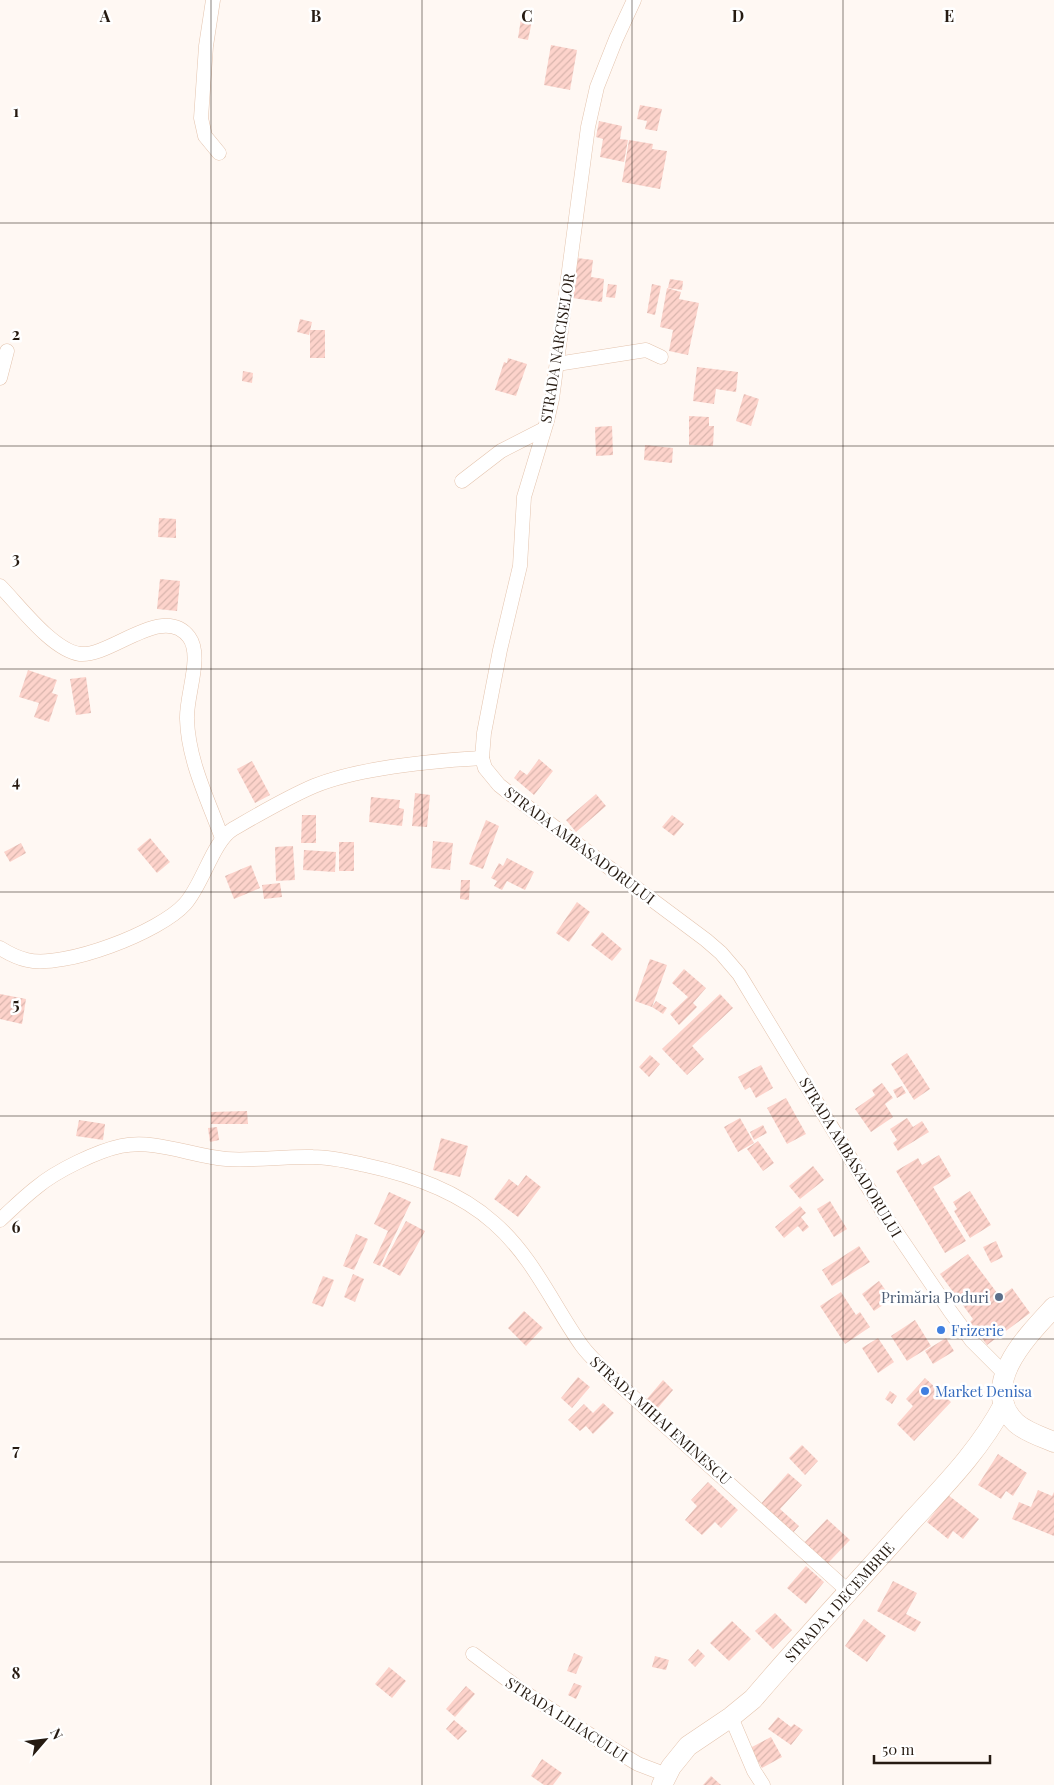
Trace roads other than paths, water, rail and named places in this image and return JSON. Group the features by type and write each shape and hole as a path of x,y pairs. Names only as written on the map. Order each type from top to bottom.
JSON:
{"street":[{"path":"213,0 206,46 201,118 205,136 219,153"},
{"name":"STRADA NARCISELOR","path":"482,758 484,733 500,650 520,566 524,497 552,399 586,146 595,95 616,39 634,0"},
{"path":"0,378 7,350"},
{"path":"557,364 646,350 661,357"},
{"path":"462,481 501,450 544,429"},
{"path":"0,586 38,627 56,643 80,654 94,653 152,628 167,626 179,629 188,636 194,647 195,659 187,699 189,735 197,770 222,838"},
{"path":"0,948 28,961 55,961 77,956 129,938 158,924 184,905 194,892 222,838 231,830 289,799 334,779 357,774 414,764 482,758"},
{"name":"STRADA AMBASADORULUI","path":"482,758 485,768 491,776 513,796 706,940 730,963 739,974 777,1035 886,1217 972,1341 1005,1374"},
{"name":"STRADA MIHAI EMINESCU","path":"0,1220 38,1186 53,1177 110,1149 132,1144 150,1144 225,1159 330,1157 401,1173 433,1186 459,1198 478,1210 507,1235 532,1267 589,1354 610,1376 848,1591"},
{"path":"1054,1308 1020,1348 1005,1374 1002,1384 1004,1404 1009,1415 1018,1424 1054,1442"},
{"name":"STRADA 1 DECEMBRIE","path":"664,1780 678,1756 688,1746 731,1718 753,1699 967,1459 989,1430 1004,1404"},
{"name":"STRADA LILIACULUI","path":"473,1654 521,1690 664,1780"},
{"path":"731,1718 754,1770 763,1785"}],"place":[{"name":"Primăria Poduri","path":"999,1297"},
{"name":"Frizerie","path":"941,1330"},
{"name":"Market Denisa","path":"925,1391"}]}
